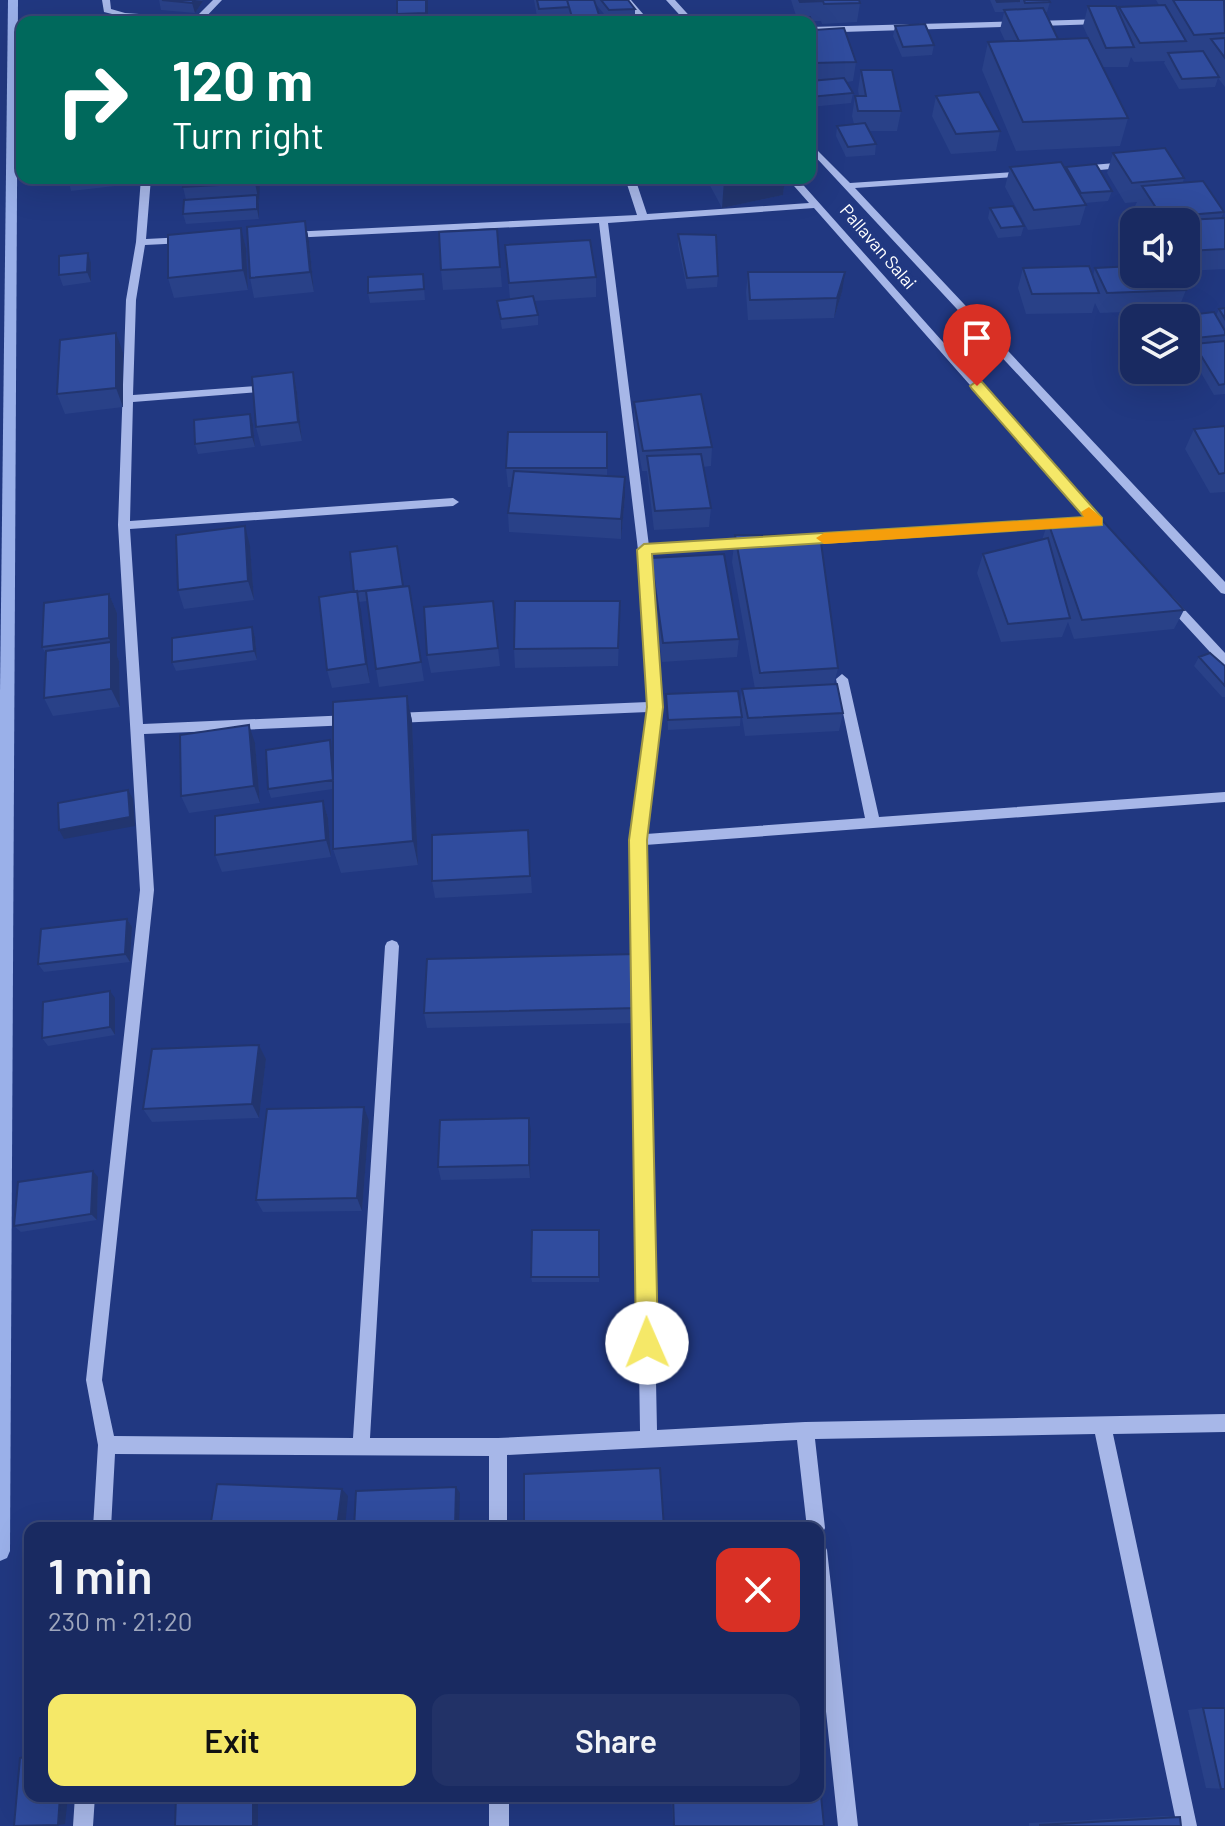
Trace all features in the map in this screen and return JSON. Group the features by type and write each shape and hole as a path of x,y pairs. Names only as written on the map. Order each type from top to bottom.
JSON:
{"street":[{"path":"106,0 107,10 134,16"},
{"path":"202,16 218,0"},
{"path":"627,0 641,16"},
{"path":"670,0 685,16"},
{"path":"816,30 1106,21"},
{"path":"816,152 1225,590"},
{"path":"1070,169 1133,165"},
{"path":"848,186 1038,172"},
{"path":"102,1522 107,1445 94,1380 147,890 124,525 131,300 141,242 146,184"},
{"path":"632,184 643,218"},
{"name":"Pallavan Salai","path":"798,184 1118,544"},
{"path":"285,235 643,218 817,205"},
{"path":"603,220 644,550 655,707 638,840 649,1438"},
{"path":"141,242 205,239"},
{"path":"128,399 288,387"},
{"path":"124,525 453,502"},
{"path":"785,541 1097,521"},
{"path":"644,550 769,542"},
{"path":"1161,591 1225,661"},
{"path":"842,679 873,822"},
{"path":"389,718 655,707"},
{"path":"139,729 358,719"},
{"path":"638,840 1225,797"},
{"path":"361,1447 392,946"},
{"path":"107,1445 498,1447 805,1431 1225,1423"},
{"path":"1102,1424 1187,1826"},
{"path":"805,1431 815,1522"},
{"path":"498,1447 498,1522"},
{"path":"824,1605 848,1826"},
{"path":"83,1826 85,1802"},
{"path":"499,1802 499,1826"}],"building":[{"path":"162,0 194,0 192,3"},
{"path":"397,0 426,0 426,13 397,14"},
{"path":"537,0 567,0 569,7 539,9"},
{"path":"567,0 594,0 599,15 572,16"},
{"path":"601,0 628,0 635,9 609,10"},
{"path":"799,0 859,0 860,3 824,4 823,1"},
{"path":"1024,0 1049,0 1050,2 1025,3"},
{"path":"1173,0 1224,0 1225,33 1194,35"},
{"path":"1165,5 1186,41 1140,43 1119,7"},
{"path":"1088,6 1116,6 1134,47 1106,48"},
{"path":"1043,8 1058,39 1019,41 1004,10"},
{"path":"925,24 934,45 903,47 895,26"},
{"path":"844,28 856,62 816,63 816,30"},
{"path":"1088,38 1128,118 1023,122 988,42"},
{"path":"1225,38 1225,58 1211,39"},
{"path":"1203,51 1219,77 1182,79 1168,53"},
{"path":"861,70 892,70 901,111 858,111 855,96 866,96"},
{"path":"844,78 853,93 816,96 816,80"},
{"path":"979,92 1000,131 956,134 936,96"},
{"path":"865,123 876,144 848,147 837,126"},
{"path":"1165,148 1184,178 1132,183 1113,153"},
{"path":"1061,162 1086,205 1034,210 1010,167"},
{"path":"1096,164 1112,191 1081,193 1066,167"},
{"path":"1203,181 1224,212 1200,214 1200,208 1156,208 1142,186"},
{"path":"183,184 237,184 183,187"},
{"path":"257,195 257,209 183,214 184,200"},
{"path":"1013,206 1024,226 1001,228 990,208"},
{"path":"1225,218 1225,249 1200,250 1200,219"},
{"path":"305,221 310,272 250,278 247,227"},
{"path":"241,228 243,270 168,278 168,235"},
{"path":"497,229 500,267 441,270 439,232"},
{"path":"678,234 716,235 718,276 687,278"},
{"path":"590,240 596,277 509,283 505,245"},
{"path":"88,253 87,272 59,275 59,256"},
{"path":"1089,266 1099,293 1032,294 1023,268"},
{"path":"1120,267 1120,288 1186,290 1107,293 1095,268"},
{"path":"748,272 845,272 837,298 750,300"},
{"path":"423,274 424,289 368,293 368,277"},
{"path":"533,296 538,315 501,319 497,301"},
{"path":"1214,312 1225,335 1200,338 1200,314"},
{"path":"116,333 116,388 57,394 60,340"},
{"path":"1225,341 1225,384 1219,385 1200,354 1200,343"},
{"path":"293,372 298,422 256,427 252,377"},
{"path":"701,394 712,447 643,451 634,402"},
{"path":"250,414 252,437 195,444 194,420"},
{"path":"1225,426 1225,473 1219,474 1194,429"},
{"path":"508,432 607,432 607,468 506,468"},
{"path":"701,454 711,508 655,511 647,456"},
{"path":"514,471 625,477 621,519 508,513"},
{"path":"1102,520 1184,610 1082,620 1048,522"},
{"path":"245,526 248,581 178,590 176,535"},
{"path":"735,535 820,535 838,668 760,673"},
{"path":"1048,538 1070,618 1008,624 983,554"},
{"path":"397,546 403,586 354,592 350,552"},
{"path":"724,554 739,639 663,643 651,558"},
{"path":"409,586 421,662 376,669 366,591"},
{"path":"357,591 366,664 327,670 319,597"},
{"path":"109,594 109,638 42,647 44,603"},
{"path":"493,601 498,648 427,655 424,607"},
{"path":"515,601 620,601 618,648 514,649"},
{"path":"252,627 254,651 172,662 172,638"},
{"path":"111,642 111,689 44,698 46,651"},
{"path":"1210,653 1225,666 1225,686 1199,657"},
{"path":"837,684 843,713 748,718 742,689"},
{"path":"738,691 742,717 668,720 666,694"},
{"path":"407,696 413,841 333,849 333,702"},
{"path":"249,725 254,786 181,796 180,735"},
{"path":"330,740 333,780 268,789 266,750"},
{"path":"128,790 130,817 59,830 58,803"},
{"path":"323,801 326,840 215,855 215,816"},
{"path":"528,830 530,876 432,881 432,835"},
{"path":"127,919 125,954 38,964 41,929"},
{"path":"636,954 638,1008 424,1013 427,959"},
{"path":"110,991 110,1027 42,1038 43,1002"},
{"path":"259,1045 252,1104 143,1109 152,1049"},
{"path":"364,1107 357,1198 256,1200 267,1109"},
{"path":"529,1118 529,1165 438,1167 440,1120"},
{"path":"93,1171 91,1214 14,1226 18,1182"},
{"path":"532,1230 599,1230 599,1277 531,1277"},
{"path":"660,1468 664,1522 524,1522 524,1474"},
{"path":"217,1484 342,1489 338,1522 211,1522"},
{"path":"456,1487 455,1522 354,1522 356,1491"},
{"path":"1203,1708 1225,1708 1225,1789 1221,1789"},
{"path":"24,1757 24,1802 60,1802 58,1825 14,1826 20,1758"},
{"path":"176,1802 253,1802 253,1826 175,1826"},
{"path":"673,1802 822,1802 824,1826 674,1826"},
{"path":"1180,1817 1181,1826 1040,1826 1040,1825"}],"waterway":[{"path":"0,1551 13,0"}],"slow traffic":[{"path":"824,538 1097,521 1089,512"}],"route":[{"path":"647,1343 638,840 655,707 644,550 1097,521 977,386"}]}
